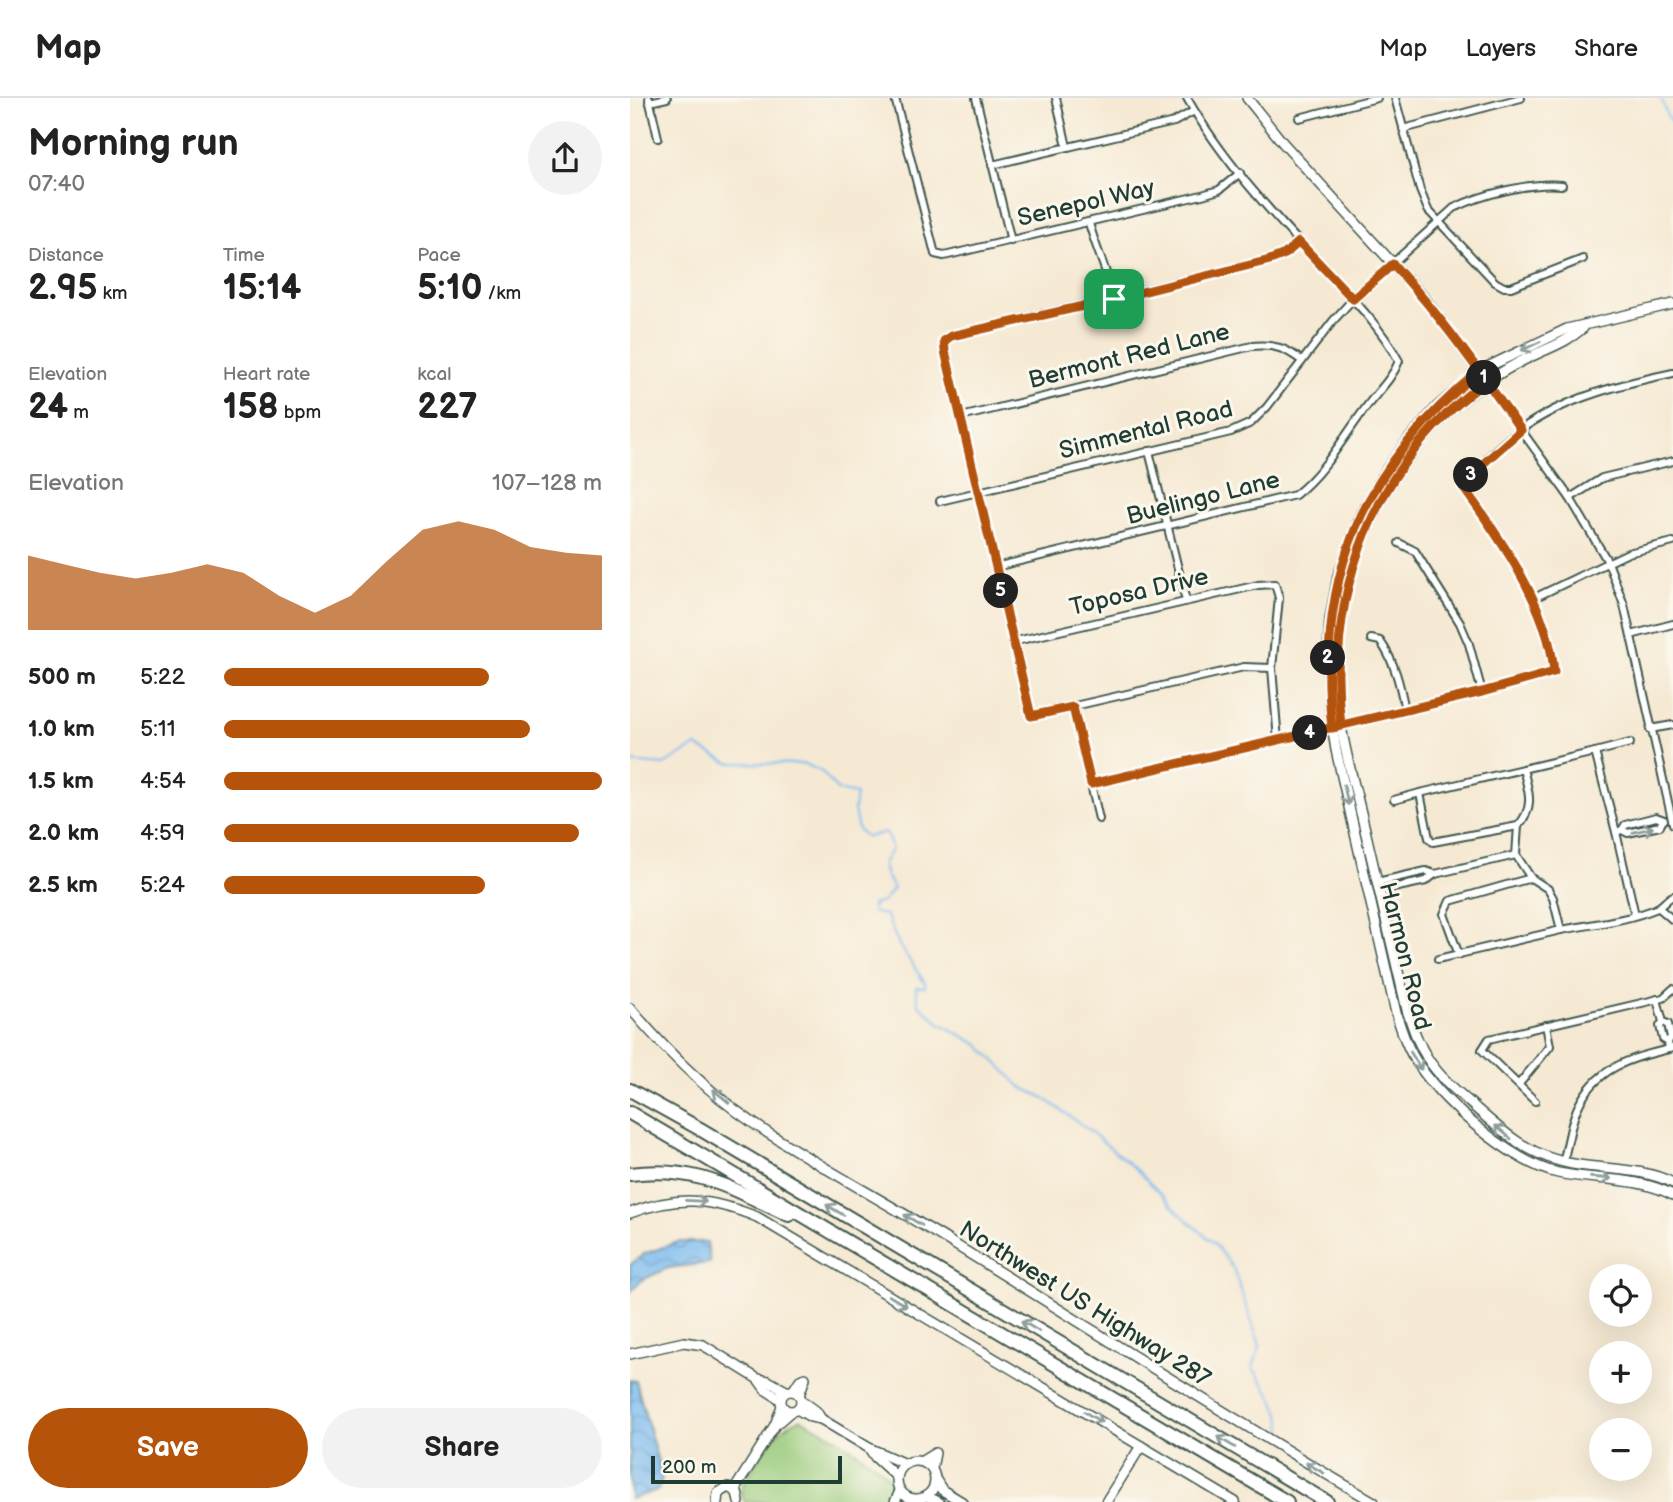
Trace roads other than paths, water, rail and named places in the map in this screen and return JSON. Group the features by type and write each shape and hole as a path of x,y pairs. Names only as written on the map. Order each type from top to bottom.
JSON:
{"highway":[{"path":"630,1082 700,1129"},
{"path":"630,1090 1327,1502"},
{"path":"630,1113 1287,1502"},
{"path":"630,1120 703,1155"},
{"path":"630,1174 681,1172 706,1178 840,1238"}],"street":[{"path":"658,138 649,100 667,98"},
{"name":"Senepol Way","path":"895,98 935,254 944,256 1219,190 1240,173"},
{"path":"976,98 1011,240"},
{"path":"1056,98 1067,147"},
{"path":"1187,98 1220,151 1353,299"},
{"path":"1247,98 1283,143 1425,299 1570,498 1608,562 1631,635 1672,821 1663,820 1660,826 1628,833 1619,831"},
{"path":"1299,118 1377,98"},
{"path":"1395,98 1422,199 1428,210 1494,282 1511,287 1583,259"},
{"path":"1403,129 1521,98"},
{"path":"992,165 1174,122 1194,111"},
{"name":"Simmental Road","path":"940,501 1231,432 1251,423 1267,407 1353,299 1454,208 1467,202 1542,183 1562,185"},
{"path":"1089,223 1114,299"},
{"path":"1278,741 1272,668 1244,667 1031,716 944,341 951,336 1270,260 1285,254 1299,242"},
{"name":"Buelingo Lane","path":"995,567 1295,495 1311,483 1394,373 1399,361 1353,299"},
{"path":"1336,727 1328,654 1330,620 1338,576 1362,514 1387,469 1409,439 1438,406 1479,371 1567,329 1673,304"},
{"path":"1336,727 1337,659 1349,581 1362,540 1397,473 1446,415 1486,381 1531,356 1566,342 1584,327"},
{"name":"Bermont Red Lane","path":"961,417 1252,346 1272,344 1289,351 1302,361"},
{"path":"1091,784 1482,692 1554,672 1534,598 1490,524 1463,487 1476,470 1521,430 1549,410 1620,384 1673,373"},
{"path":"1149,451 1186,601"},
{"path":"1570,498 1602,478 1673,461"},
{"path":"1534,598 1628,553 1673,542"},
{"path":"1399,543 1415,551 1460,624 1469,643 1482,692"},
{"name":"Toposa Drive","path":"1013,642 1258,585 1275,584 1279,598 1272,668"},
{"path":"1631,635 1673,624"},
{"path":"1371,639 1380,640 1389,653 1405,710"},
{"path":"1073,707 1099,819"},
{"path":"1650,730 1673,725"},
{"name":"Harmon Road","path":"1336,727 1407,1010 1415,1035 1441,1077 1507,1137 1527,1149 1563,1162 1635,1170 1673,1183"},
{"name":"Harmon Road","path":"1336,727 1396,1013 1407,1046 1419,1067 1439,1091 1517,1157 1559,1173 1629,1180 1660,1188 1673,1195"},
{"path":"1394,800 1630,743"},
{"path":"1595,752 1619,831 1635,915"},
{"path":"1420,793 1429,838 1433,842 1518,826 1527,816 1529,806 1523,769"},
{"path":"1518,826 1516,855 1531,878 1548,889 1561,930"},
{"path":"1378,887 1426,881 1435,874 1516,855"},
{"path":"1459,954 1444,914 1450,901 1531,878"},
{"path":"1438,960 1635,915 1669,903 1668,897 1673,896"},
{"path":"1658,908 1673,920"},
{"path":"1535,1101 1482,1050 1489,1039 1657,999 1670,994 1673,989"},
{"path":"1563,1162 1577,1110 1590,1089 1610,1068 1670,1046 1663,1039 1660,1026 1663,1022 1657,999"},
{"name":"Northwest US Highway 287","path":"630,1008 695,1074 775,1138 1374,1502"},
{"path":"1519,1084 1550,1046 1546,1025"},
{"path":"630,1213 656,1203 694,1200 727,1205 757,1217 1235,1502"},
{"path":"630,1354 684,1342 703,1345 758,1379 768,1381 811,1417 821,1419 869,1448 905,1464"},
{"path":"735,1489 791,1400"},
{"path":"1106,1502 1141,1446"},
{"path":"869,1448 875,1457 897,1476 900,1491 895,1502"},
{"path":"897,1476 905,1464 922,1461 932,1468 942,1490 962,1502"},
{"path":"900,1491 912,1500 926,1496 931,1492 936,1480"},
{"path":"714,1501 720,1490 728,1487 735,1489 739,1502"},
{"path":"926,1496 939,1502"}],"water":[{"path":"678,1242 707,1242 710,1263 668,1268 642,1280 630,1292 630,1265 644,1254"},
{"path":"630,1380 636,1381 662,1477 658,1490 630,1499"}],"waterway":[{"path":"1661,98 1668,118 1673,123"},
{"path":"630,762 664,765 696,746 729,763 805,764 822,772 837,790 856,794 854,810 858,830 867,837 886,832 892,849 883,863 885,874 893,888 883,902 872,905 873,913 886,915 899,945 925,983 925,987 916,987 918,1004 941,1024 979,1045 1021,1087 1044,1098 1089,1130 1138,1171 1179,1213 1215,1244 1234,1270 1260,1346 1253,1368 1278,1409 1283,1428 1282,1437"}]}
